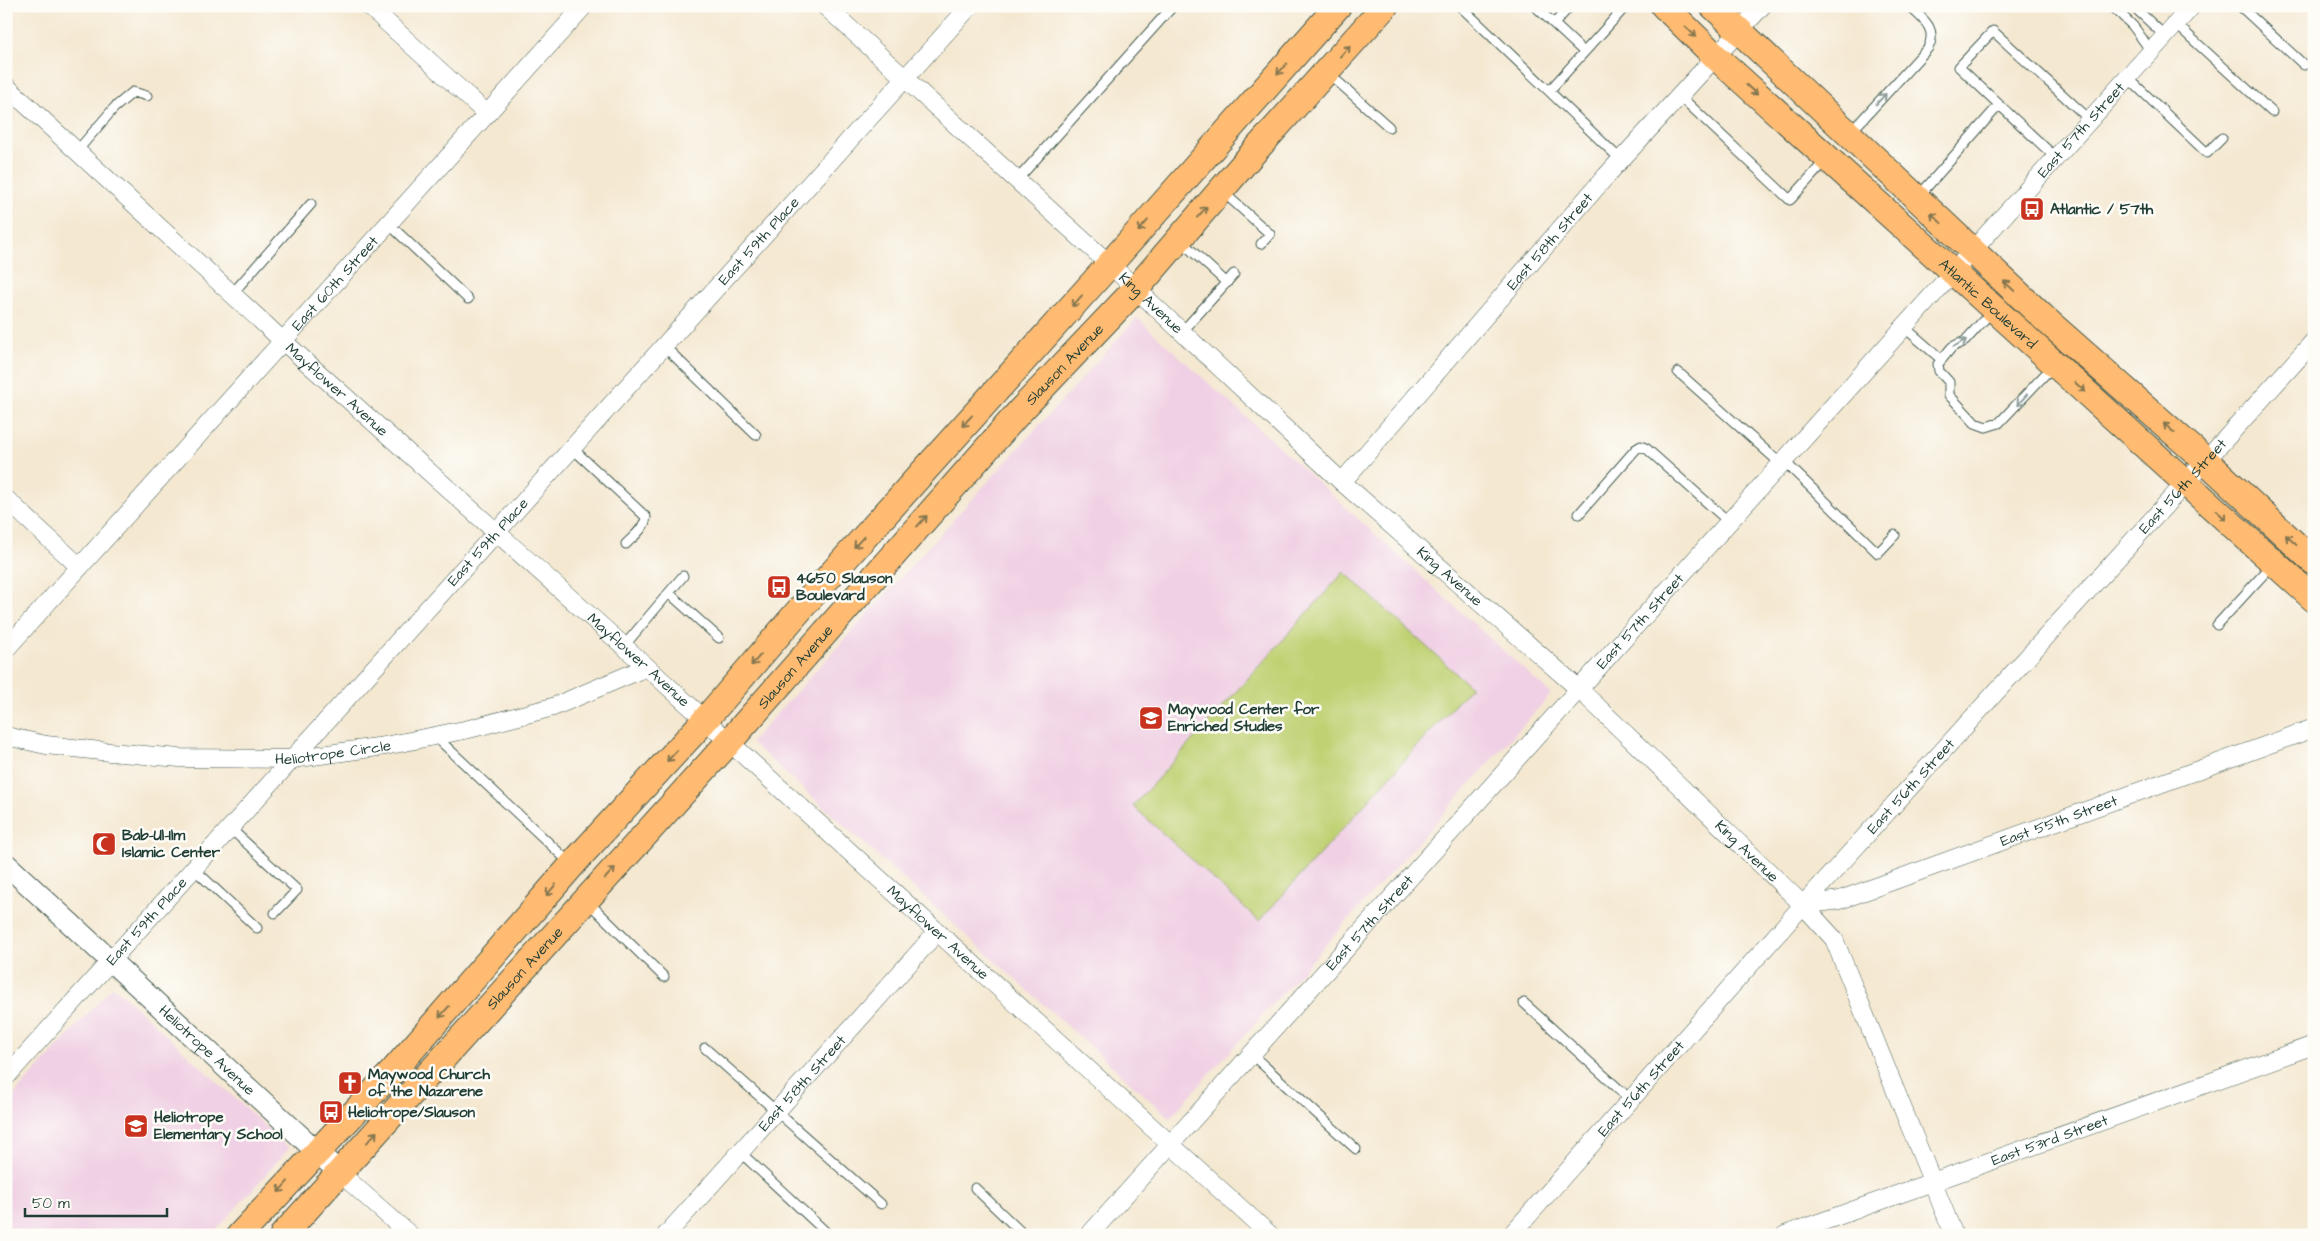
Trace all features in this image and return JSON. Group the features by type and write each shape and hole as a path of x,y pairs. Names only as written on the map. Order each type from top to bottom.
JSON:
{"main road":[{"name":"Slauson Avenue","path":"240,1235 316,1151 394,1070 572,865 705,720 833,572 1110,264 1338,6"},
{"name":"Slauson Avenue","path":"283,1235 729,742 1020,411 1136,289 1221,190 1385,6"},
{"name":"Atlantic Boulevard","path":"1664,6 1716,57 2314,599"},
{"name":"Atlantic Boulevard","path":"1713,6 2052,326 2205,460 2314,562"}],"street":[{"path":"369,6 487,114"},
{"name":"East 60th Street","path":"6,649 584,6"},
{"name":"King Avenue","path":"825,6 1110,264 1342,482 1579,689 1803,905 1834,939 1954,1235"},
{"name":"East 59th Place","path":"6,1076 970,6"},
{"name":"East 58th Street","path":"1342,482 1621,160 1762,6"},
{"name":"East 57th Street","path":"1089,1235 2192,6"},
{"name":"Mayflower Avenue","path":"6,86 283,341 648,667 1270,1235"},
{"name":"East 56th Street","path":"1511,1235 1803,905 2314,341"},
{"path":"6,499 80,567"},
{"name":"Heliotrope Circle","path":"6,736 46,745 180,758 292,759 385,746 469,729 552,707 648,667"},
{"name":"East 55th Street","path":"1803,905 1840,900 2314,728"},
{"name":"Heliotrope Avenue","path":"6,864 316,1151 410,1235"},
{"name":"East 58th Street","path":"666,1235 937,932"},
{"name":"East 53rd Street","path":"1785,1235 2314,1045"}],"lane":[{"path":"1017,180 1173,6"},
{"path":"1460,6 1621,160"},
{"path":"1535,6 1584,52"},
{"path":"1554,24 1570,6"},
{"path":"1549,91 1626,6"},
{"path":"1848,135 1928,48 1933,39 1932,31 1909,6"},
{"path":"2112,6 2133,26 2151,51"},
{"path":"2133,6 2170,30 2272,112"},
{"path":"2240,6 2304,65"},
{"path":"2055,157 1959,67 1994,30 2090,119"},
{"path":"1326,71 1389,127"},
{"path":"2127,77 2207,153 2222,138"},
{"path":"77,150 114,108 133,92 147,96"},
{"path":"1680,96 1790,200 1828,158"},
{"path":"1916,199 1999,105"},
{"path":"1221,190 1270,234 1261,244"},
{"path":"232,294 311,204"},
{"path":"389,224 468,299"},
{"path":"1179,239 1227,283"},
{"path":"1182,332 1234,274"},
{"path":"1994,309 1965,341 1952,347 1938,364 1939,371 1949,382 1949,395 1975,423 1986,427 1999,423 2055,364"},
{"path":"1904,328 1941,359"},
{"path":"664,346 756,435"},
{"path":"1678,372 1783,463 1878,553 1895,535"},
{"path":"1579,514 1636,449 1641,446 1647,449 1729,522"},
{"path":"572,448 646,517 646,521 626,544"},
{"path":"2217,625 2274,563"},
{"path":"624,646 683,576"},
{"path":"669,593 719,638"},
{"path":"435,736 572,865"},
{"path":"230,828 297,890 275,913"},
{"path":"194,869 257,928"},
{"path":"586,900 664,977"},
{"path":"1524,1003 1631,1100"},
{"path":"705,1048 776,1113 881,1204"},
{"path":"1251,1054 1356,1150"},
{"path":"740,1152 829,1235"},
{"path":"975,1188 1024,1235"}],"shaded area":[{"name":"Maywood Center for Enriched Studies","path":"1137,318 1551,694 1170,1118 751,742"},
{"name":"Heliotrope Elementary School","path":"113,986 289,1148 212,1235 6,1235 6,1104"}],"green space":[{"path":"1344,572 1471,687 1259,921 1133,806"}],"place":[{"name":"Atlantic / 57th","path":"2032,209"},
{"name":"4650 Slauson Boulevard","path":"779,587"},
{"name":"Maywood Center for Enriched Studies","path":"1151,718"},
{"name":"Bab-Ul-Ilm Islamic Center","path":"104,844"},
{"name":"Maywood Church of the Nazarene","path":"350,1083"},
{"name":"Heliotrope/Slauson","path":"331,1112"},
{"name":"Heliotrope Elementary School","path":"136,1126"}]}
